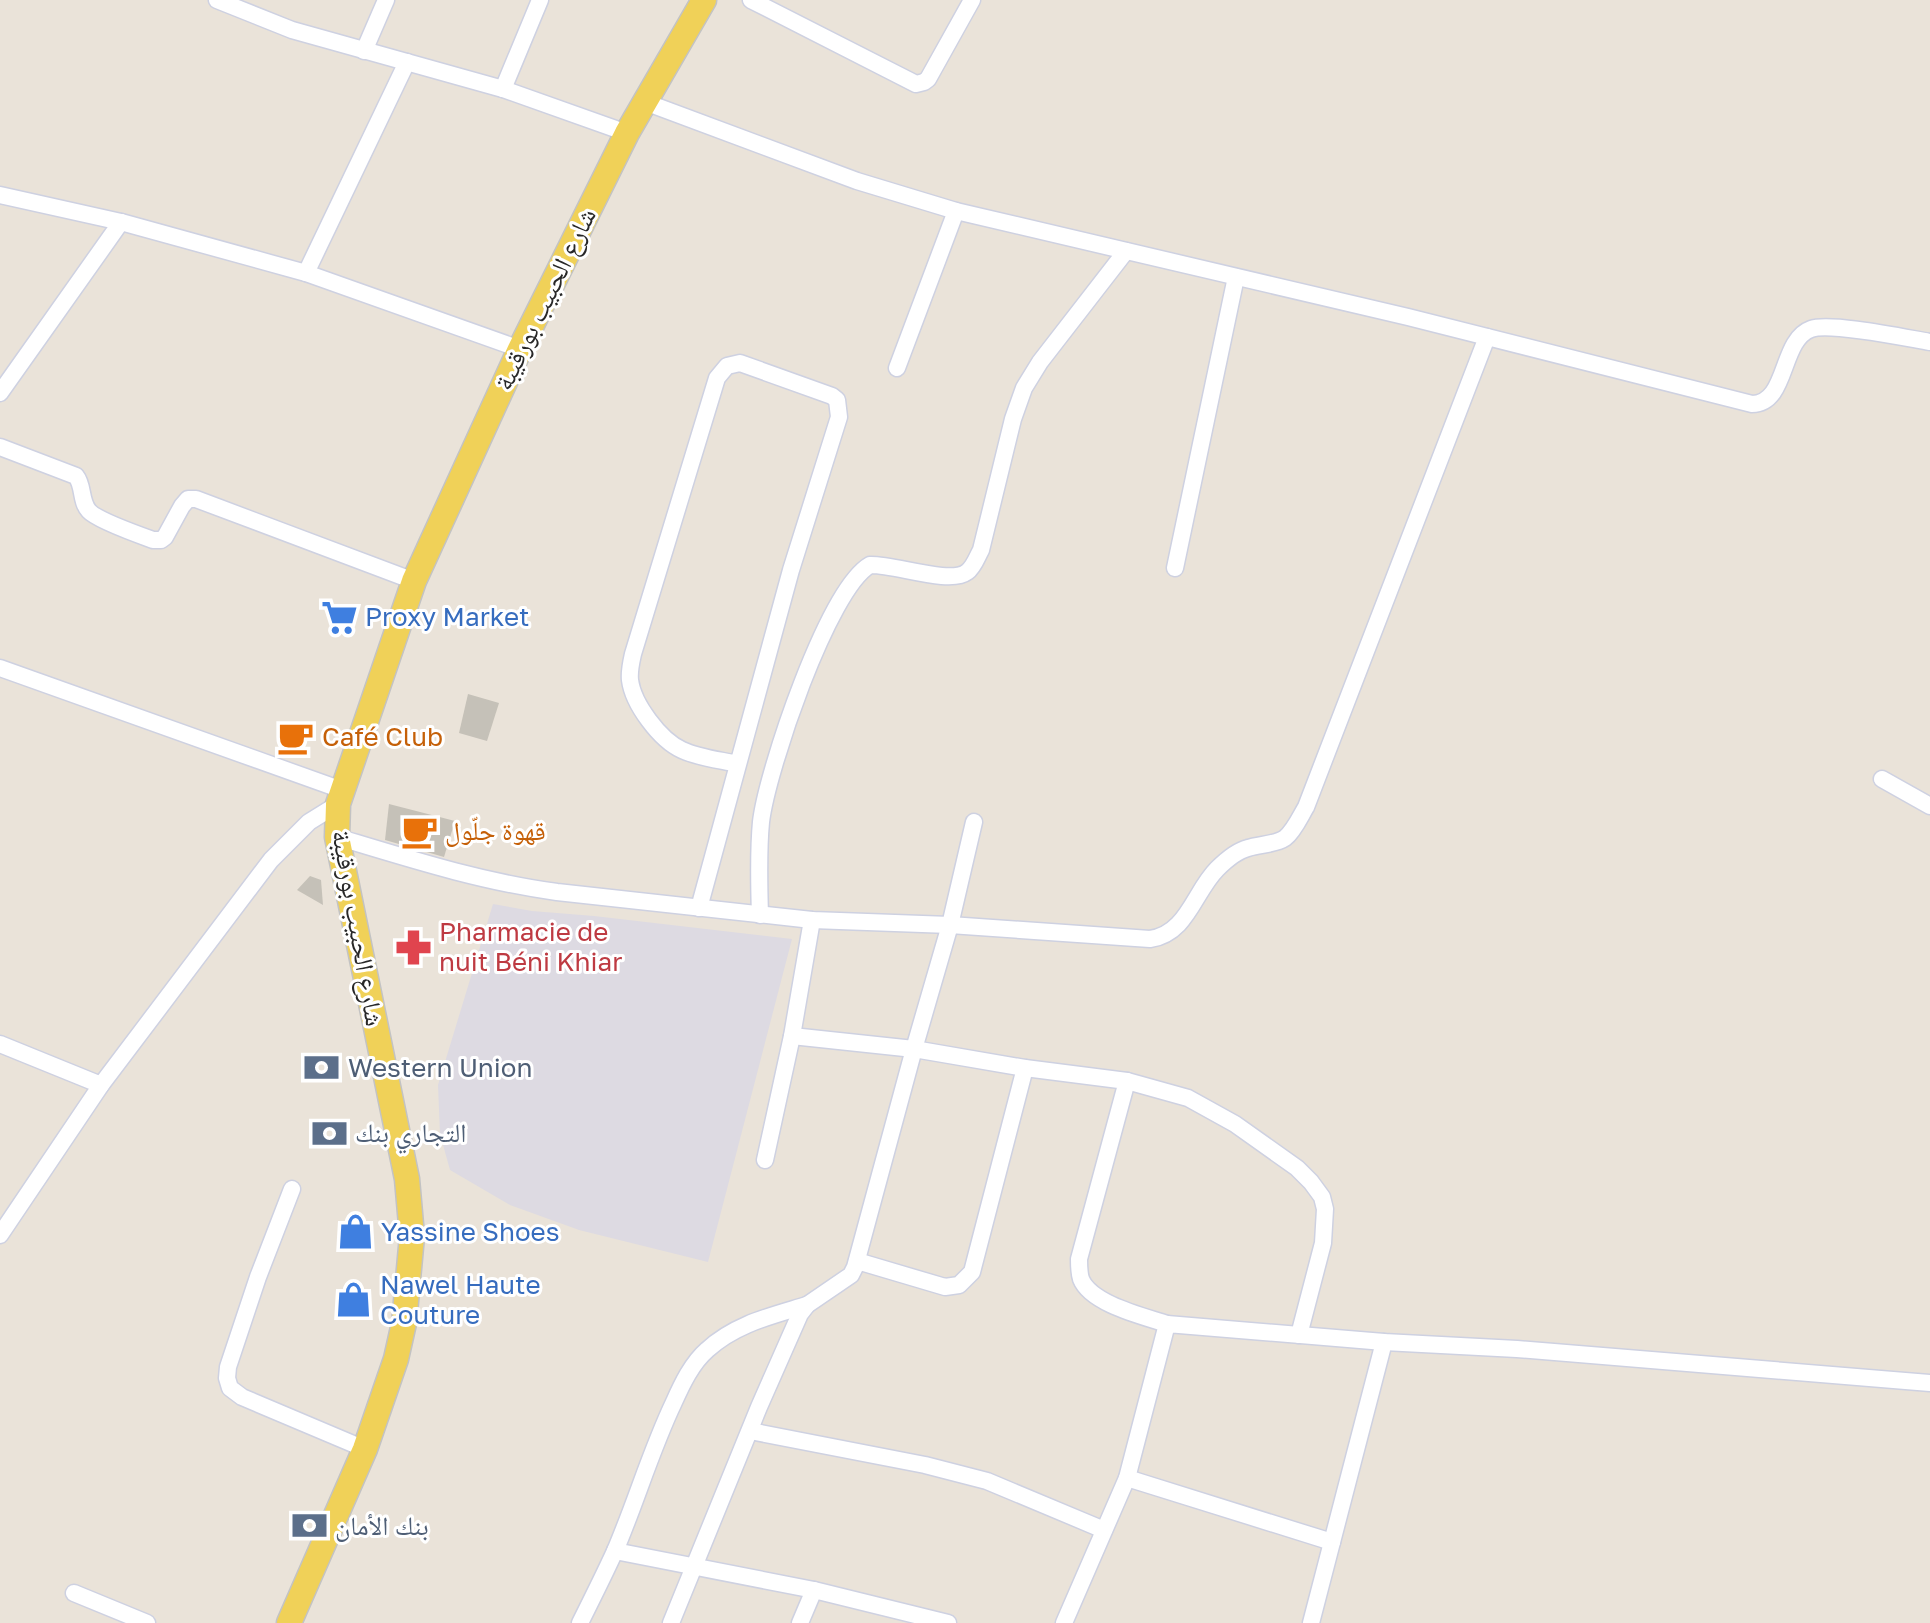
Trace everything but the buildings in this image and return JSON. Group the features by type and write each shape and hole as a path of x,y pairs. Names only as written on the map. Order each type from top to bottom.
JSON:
{"main road":[{"name":"شارع الحبيب بورقيبة","path":"289,1623 365,1449 396,1359 404,1323 412,1236 407,1179 337,837 340,797 414,581 520,349 627,133 704,0"}],"street":[{"path":"217,0 292,30 503,89 627,133"},
{"path":"364,51 386,0"},
{"path":"503,89 540,0"},
{"path":"751,0 918,84 928,79 972,0"},
{"path":"306,273 407,62"},
{"path":"645,102 857,181 956,211 1487,337 1752,404 1763,403 1772,395 1793,348 1801,335 1810,329 1831,327 1930,342"},
{"path":"0,195 121,222 306,273 520,349"},
{"path":"897,368 956,211"},
{"path":"0,393 121,222"},
{"path":"760,915 760,845 764,803 810,662 840,599 855,577 870,565 894,566 952,577 966,574 972,568 981,550 1013,419 1024,388 1040,362 1126,251"},
{"path":"1175,568 1236,277"},
{"path":"337,837 464,875 523,887 812,920 1161,938 1177,926 1209,878 1227,859 1247,848 1278,841 1289,833 1306,807 1487,337"},
{"path":"699,908 791,570 837,424 839,408 832,396 740,363 727,366 717,378 633,654 630,681 641,709 675,746 683,751 738,764"},
{"path":"0,447 76,476 84,503 91,514 153,540 165,537 182,506 188,499 196,499 414,581"},
{"path":"0,668 340,797"},
{"path":"1882,779 1930,806"},
{"path":"0,1235 101,1085 271,860 309,822 340,797"},
{"path":"580,1623 615,1551 663,1426 699,1359 735,1330 807,1305 851,1275 950,925 974,822"},
{"path":"765,1160 792,1036 812,920"},
{"path":"792,1036 914,1049 1127,1081 1188,1098 1235,1124 1297,1168 1322,1197 1325,1209 1323,1243 1299,1335"},
{"path":"0,1044 101,1085"},
{"path":"857,1261 945,1287 959,1285 972,1272 1025,1068"},
{"path":"1127,1081 1079,1259 1081,1279 1086,1287 1113,1305 1167,1324 1930,1383"},
{"path":"292,1189 228,1367 228,1383 232,1391 242,1397 365,1449"},
{"path":"671,1623 796,1323 807,1305"},
{"path":"1064,1623 1127,1478 1167,1324"},
{"path":"1311,1623 1384,1342"},
{"path":"750,1431 925,1465 987,1481 1104,1530"},
{"path":"1127,1478 1332,1542"},
{"path":"615,1551 814,1590 948,1623"},
{"path":"800,1623 814,1590"},
{"path":"74,1593 147,1623"}],"shaded area":[{"path":"493,904 532,911 792,939 708,1262 579,1230 510,1205 450,1170 440,1134 438,1085"}],"place":[{"name":"Proxy Market","path":"339,617"},
{"name":"Café Club","path":"296,737"},
{"name":"قهوة جلّول","path":"419,831"},
{"name":"Pharmacie de nuit Béni Khiar","path":"413,947"},
{"name":"Western Union","path":"322,1068"},
{"name":"التجاري بنك","path":"329,1133"},
{"name":"Yassine Shoes","path":"355,1232"},
{"name":"Nawel Haute Couture","path":"354,1300"},
{"name":"بنك الأمان","path":"309,1526"}]}
